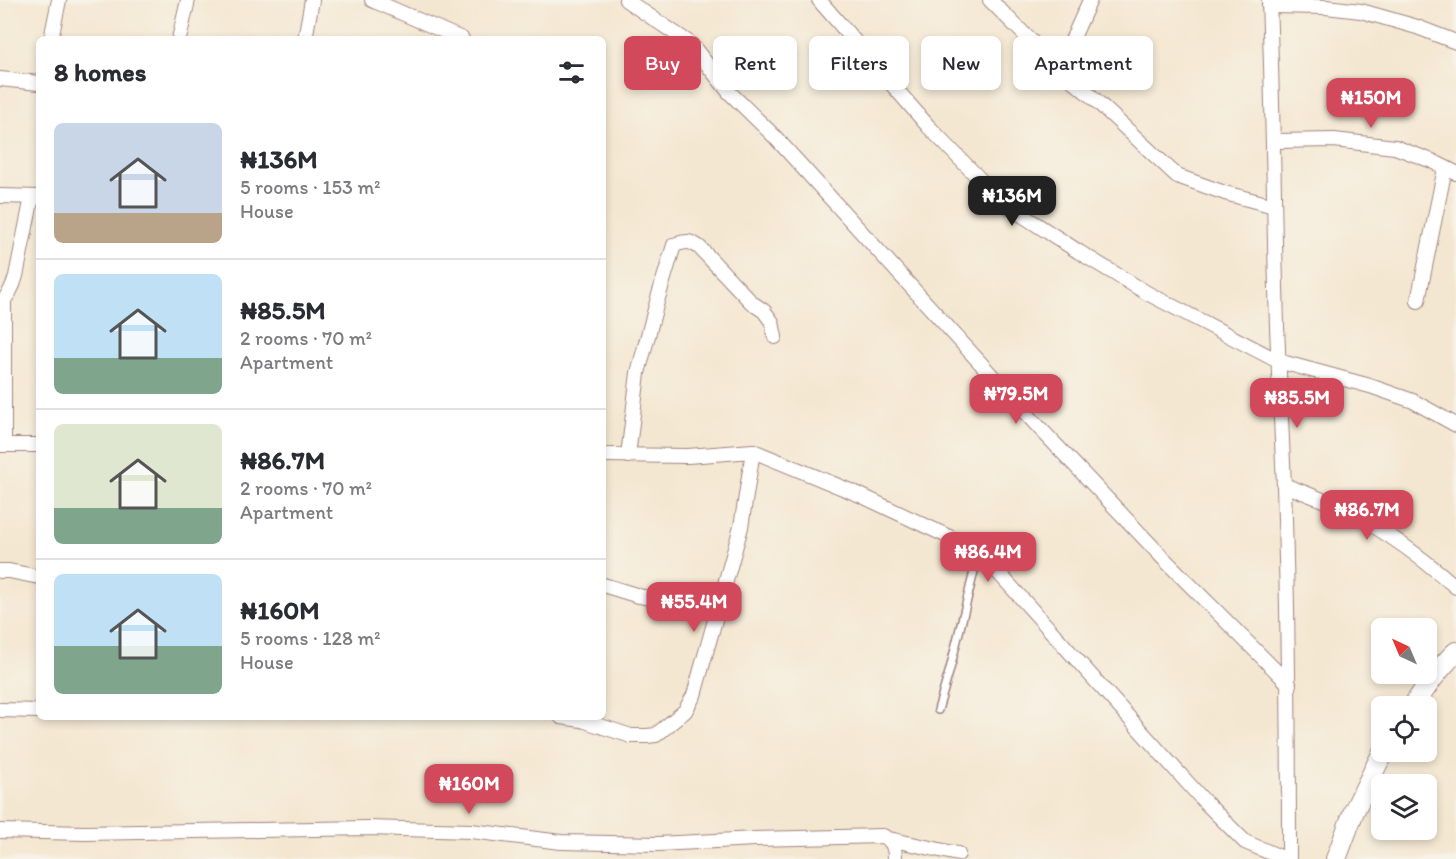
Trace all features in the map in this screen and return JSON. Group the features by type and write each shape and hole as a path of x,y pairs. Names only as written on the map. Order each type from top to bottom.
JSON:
{"main road":[{"path":"1419,696 1456,652"},
{"path":"1434,696 1456,667"},
{"path":"1348,859 1359,814 1379,762"},
{"path":"1336,859 1389,762"}],"street":[{"path":"52,36 59,0"},
{"path":"181,36 188,0"},
{"path":"306,36 312,0"},
{"path":"372,0 455,36"},
{"path":"626,0 691,44 729,92 775,137 1034,422 1165,560 1288,684"},
{"path":"819,0 928,126 1002,202 1147,293 1278,361 1371,386 1413,401 1456,425"},
{"path":"990,0 1026,36"},
{"path":"1074,36 1090,0"},
{"path":"606,455 688,456 753,451 860,495 979,550 1203,800 1245,842 1287,859 1288,684 1284,485 1278,361 1269,3 1361,11 1417,27 1456,42"},
{"path":"0,79 36,83"},
{"path":"1084,90 1177,176 1225,193 1274,206"},
{"path":"1274,141 1334,140 1395,147 1451,171 1418,301"},
{"path":"0,196 35,197 13,286 2,302 2,445 36,445"},
{"path":"628,456 638,373 674,245 693,242 700,248 752,303 764,311 772,322 775,337"},
{"path":"582,720 631,736 647,736 656,735 685,711 694,695 741,527 753,451"},
{"path":"1284,485 1333,504 1378,529 1425,560 1456,588"},
{"path":"0,571 36,576"},
{"path":"606,586 639,596 717,612"},
{"path":"0,710 36,711"},
{"path":"0,831 85,833 368,828 471,831 561,842 658,844 883,836 958,854"},
{"path":"889,839 895,851 895,859"}],"lane":[{"path":"938,710 979,550"}]}
